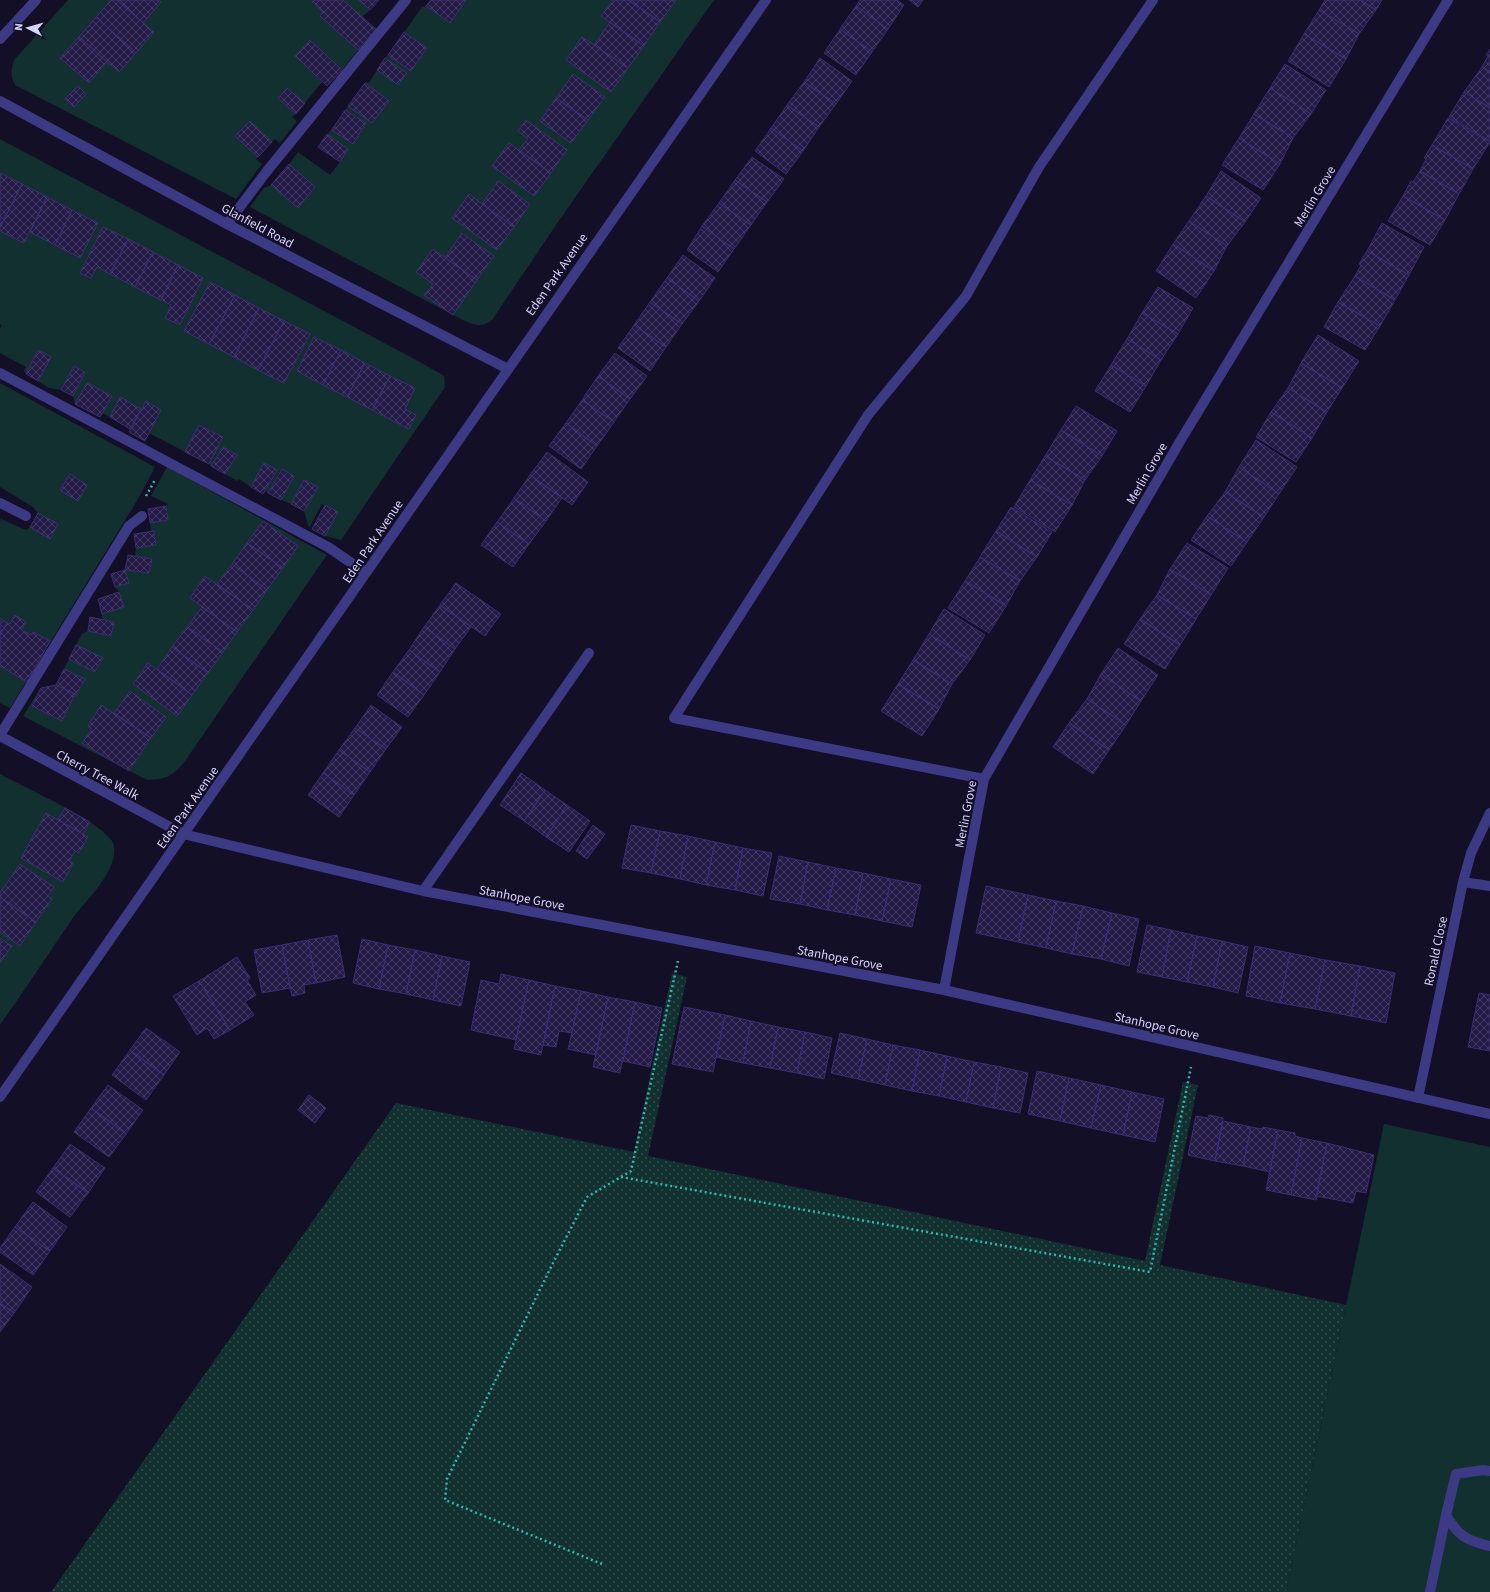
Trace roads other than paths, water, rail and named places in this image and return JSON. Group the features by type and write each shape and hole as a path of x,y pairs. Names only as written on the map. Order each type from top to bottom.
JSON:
{"street":[{"path":"0,39 36,0"},
{"path":"227,224 267,171 406,0"},
{"name":"Eden Park Avenue","path":"0,1097 366,573 506,368 766,0"},
{"path":"984,779 674,718 868,415 966,296 1039,167 1153,0"},
{"name":"Merlin Grove","path":"944,990 984,779 1182,438 1448,0"},
{"name":"Glanfield Road","path":"0,101 227,224 506,368"},
{"path":"0,373 328,547 366,573"},
{"path":"0,503 26,516"},
{"path":"0,735 124,532 138,518"},
{"path":"423,891 589,653"},
{"name":"Cherry Tree Walk","path":"0,735 183,834"},
{"name":"Ronald Close","path":"1418,1098 1463,882 1471,853 1490,813"},
{"name":"Stanhope Grove","path":"183,834 423,891 944,990 1490,1114"},
{"path":"1463,882 1490,886"},
{"path":"1430,1592 1456,1474 1483,1470 1490,1471"},
{"path":"1446,1515 1453,1528 1460,1535 1477,1543 1490,1546"}]}
